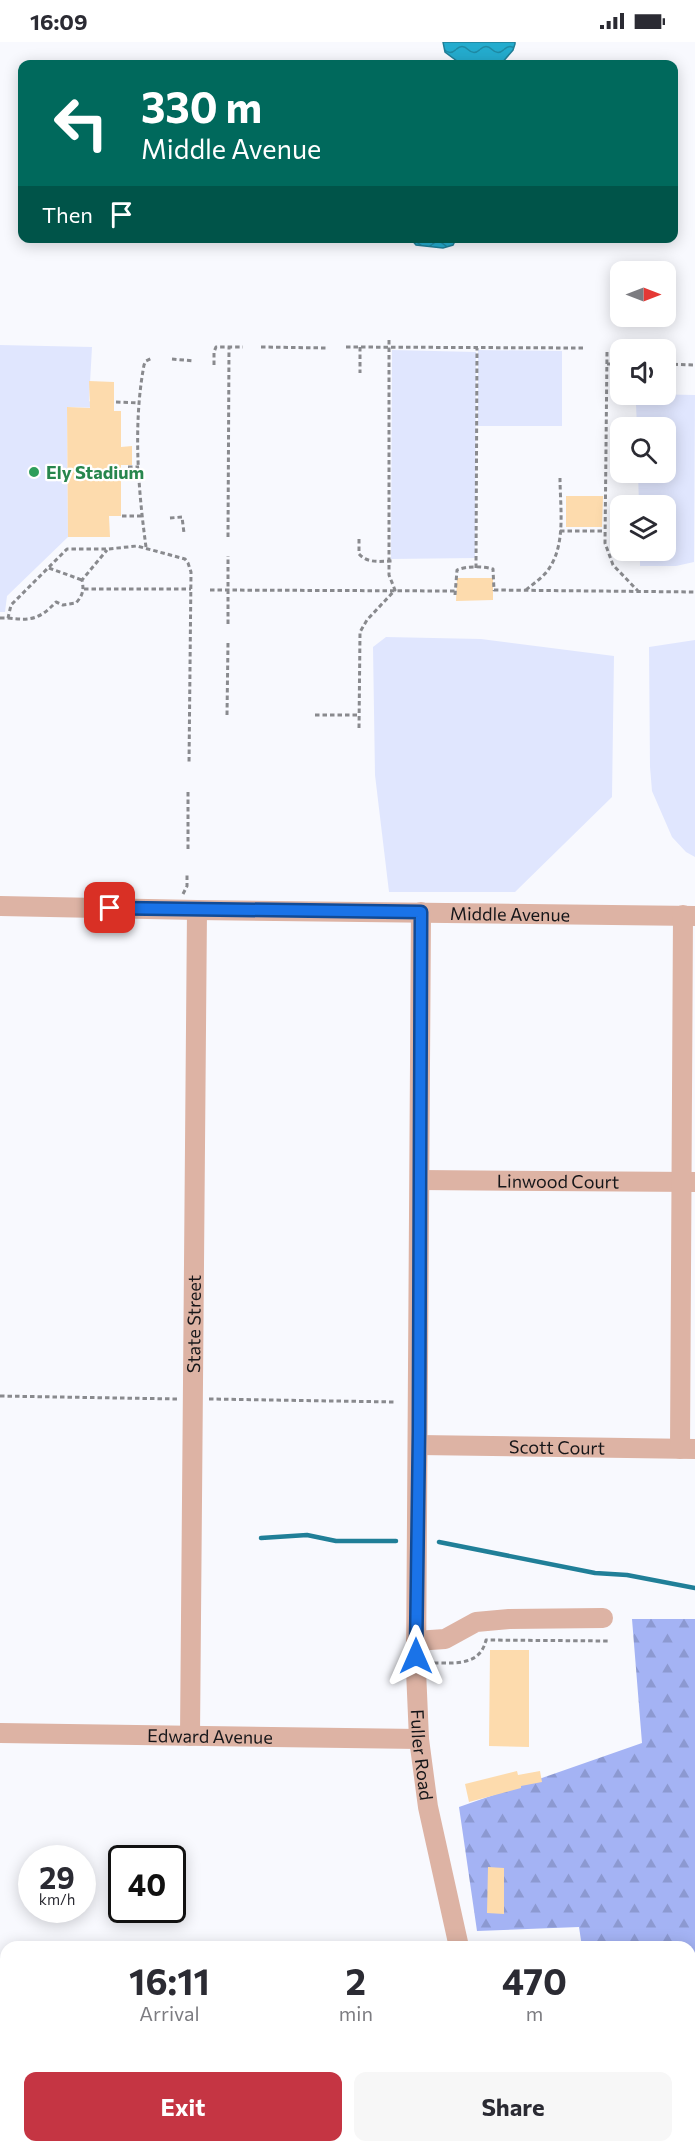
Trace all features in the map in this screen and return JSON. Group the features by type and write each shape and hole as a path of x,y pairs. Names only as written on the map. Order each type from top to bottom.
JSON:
{"street":[{"name":"Middle Avenue","path":"0,906 689,916"},
{"name":"State Street","path":"190,1736 197,910"},
{"name":"Fuller Road","path":"421,912 416,1641 419,1739 428,1807 458,1941"},
{"path":"687,1449 689,916"},
{"name":"Linwood Court","path":"420,1180 688,1182"},
{"name":"Scott Court","path":"419,1445 687,1449"},
{"path":"416,1641 445,1640 476,1622 509,1619 603,1618"},
{"name":"Edward Avenue","path":"0,1733 419,1739"}],"path":[{"path":"389,337 391,561 389,575 395,591"},
{"path":"214,365 216,347 243,347"},
{"path":"228,537 229,347"},
{"path":"261,347 327,348"},
{"path":"346,347 586,348"},
{"path":"360,347 360,372"},
{"path":"476,568 477,348"},
{"path":"607,352 604,531 608,554 613,566 639,591"},
{"path":"146,547 139,467 140,403 144,365 152,358"},
{"path":"172,359 194,361"},
{"path":"676,364 695,365"},
{"path":"116,402 140,403"},
{"path":"128,467 139,467"},
{"path":"525,591 551,566 560,541 560,478"},
{"path":"122,516 142,516"},
{"path":"170,518 182,517 184,533"},
{"path":"560,531 604,531"},
{"path":"359,539 359,554 362,558 368,561 391,561"},
{"path":"8,618 11,606 67,549 143,546 185,559 190,568 191,589 189,764"},
{"path":"82,580 108,549"},
{"path":"228,556 228,624"},
{"path":"49,568 82,580"},
{"path":"210,590 455,593 457,570 476,568 493,569 494,590 695,592"},
{"path":"0,618 33,619 56,602 63,605 76,603 82,597 84,589 82,580"},
{"path":"84,589 191,589"},
{"path":"359,728 360,632 367,620 395,591"},
{"path":"227,715 228,642"},
{"path":"315,715 359,715"},
{"path":"188,790 188,849"},
{"path":"176,897 186,891 187,873"},
{"path":"0,1396 182,1399"},
{"path":"202,1399 396,1402"},
{"path":"434,1663 463,1663 472,1660 484,1648 486,1640 609,1641"}],"shaded area":[{"name":"Ely Stadium","path":"0,345 92,347 89,401 100,408 67,407 68,537 7,596 5,612 0,612"},
{"path":"392,350 476,352 475,558 391,559"},
{"path":"478,350 562,351 562,426 478,426"},
{"path":"676,395 695,395 694,562 676,566 640,566 640,561 676,561 676,495 639,495 638,483 676,483 676,417 637,417 636,405 676,405"},
{"path":"386,637 481,639 614,656 612,797 515,892 389,892 375,775 373,647"},
{"path":"695,640 695,857 686,852 672,837 652,791 649,647"}],"green space":[{"path":"632,1619 695,1619 695,1941 581,1941 579,1927 477,1931 459,1807 642,1743"}],"water":[{"path":"443,42 515,42 513,50 504,60 456,60 445,52"},
{"path":"414,243 454,243 443,248"}],"building":[{"path":"89,381 114,382 114,411 121,411 121,447 132,446 132,465 121,465 121,516 109,516 110,537 68,537 67,407 90,408"},
{"path":"566,496 603,496 602,527 566,527"},
{"path":"457,578 493,578 493,600 456,601"},
{"path":"490,1650 529,1650 529,1747 489,1746"},
{"path":"517,1771 518,1775 540,1771 542,1782 469,1802 465,1784"},
{"path":"488,1867 504,1868 504,1914 487,1913"}],"waterway":[{"path":"261,1538 307,1535 336,1541 396,1541"},
{"path":"439,1542 595,1573 627,1575 695,1588"}],"place":[{"name":"Ely Stadium","path":"34,472"}],"route":[{"path":"110,908 421,912 416,1656"}]}
